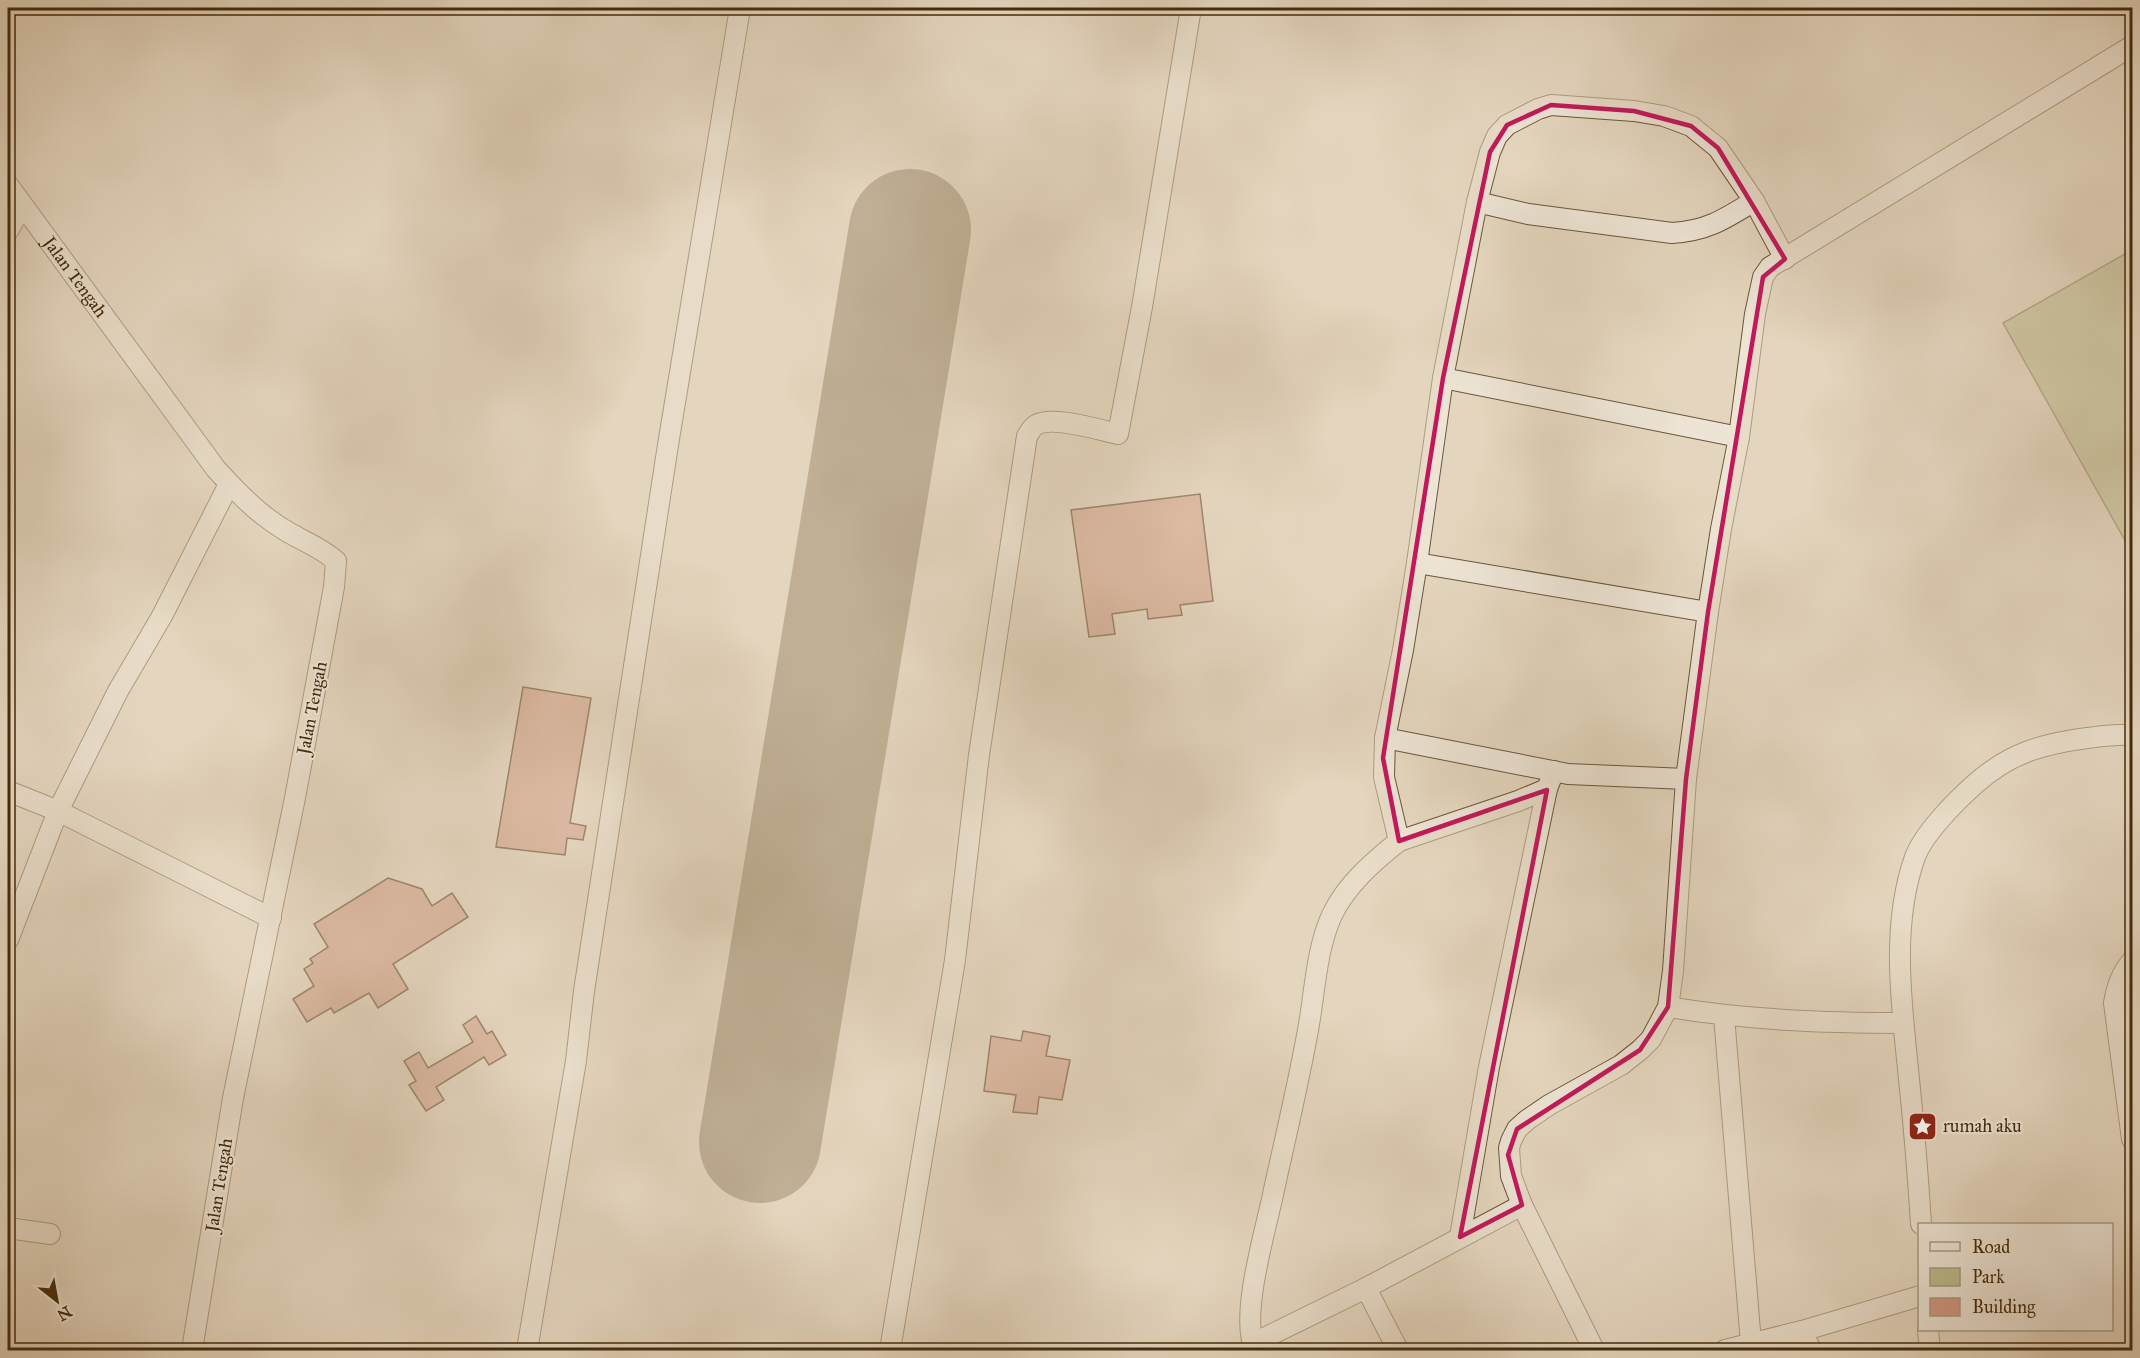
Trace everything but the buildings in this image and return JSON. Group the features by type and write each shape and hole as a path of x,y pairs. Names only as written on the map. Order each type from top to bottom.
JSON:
{"street":[{"path":"527,1350 576,1061 584,991 668,445 740,8"},
{"path":"890,1350 955,960 979,755 1028,436 1033,426 1055,421 1118,434 1142,307 1191,8"},
{"path":"1594,1350 1522,1205 1511,1176 1508,1155 1510,1141 1518,1129 1550,1105 1621,1065 1640,1050 1651,1039 1668,1007 1686,779 1708,612 1739,437 1755,314 1763,277 1770,267 2133,46"},
{"path":"1399,841 1384,777 1385,738 1403,650 1443,378 1477,202 1490,152 1497,136 1507,125 1551,105 1634,111 1664,116 1691,126 1718,148 1754,201 1785,258"},
{"name":"Jalan Tengah","path":"8,185 216,470 255,510 296,537 330,555 336,561 326,631 271,918 233,1098 192,1350"},
{"path":"1477,202 1528,214 1672,232 1689,232 1709,227 1754,201"},
{"path":"8,231 22,206"},
{"path":"1443,378 1739,437"},
{"path":"8,940 58,811 118,691 162,616 229,484"},
{"path":"1417,563 1708,612"},
{"path":"1921,1223 1903,1023 1900,959 1902,916 1916,855 1935,826 1960,797 1988,773 2026,750 2058,742 2118,734 2133,735"},
{"path":"1385,738 1551,780 1595,776 1686,779"},
{"path":"1522,1205 1254,1347 1250,1322 1255,1275 1308,1029 1323,942 1333,913 1346,892 1370,865 1399,841 1518,801 1551,780"},
{"path":"1460,1237 1489,1067 1551,780"},
{"path":"8,792 58,811 271,918"},
{"path":"2133,961 2123,972 2117,985 2114,1003 2133,1139"},
{"path":"1668,1007 1724,1016 1814,1023 1903,1023"},
{"path":"1724,1016 1751,1343"},
{"path":"8,1228 50,1234"},
{"path":"1366,1288 1398,1350"},
{"path":"1725,1350 1802,1331 1918,1297"},
{"path":"1802,1331 1811,1350"},
{"path":"1928,1331 1930,1350"}],"highlighted area":[{"path":"1551,105 1634,111 1691,126 1718,148 1785,259 1763,277 1708,612 1686,779 1668,1007 1640,1050 1517,1129 1508,1155 1522,1205 1460,1237 1547,790 1399,841 1383,758 1443,378 1490,152 1507,125"}],"green space":[{"path":"2132,250 2132,553 2003,323"}],"runway":[{"path":"760,1142 910,230"}],"place":[{"name":"rumah aku","path":"1922,1126"}]}
